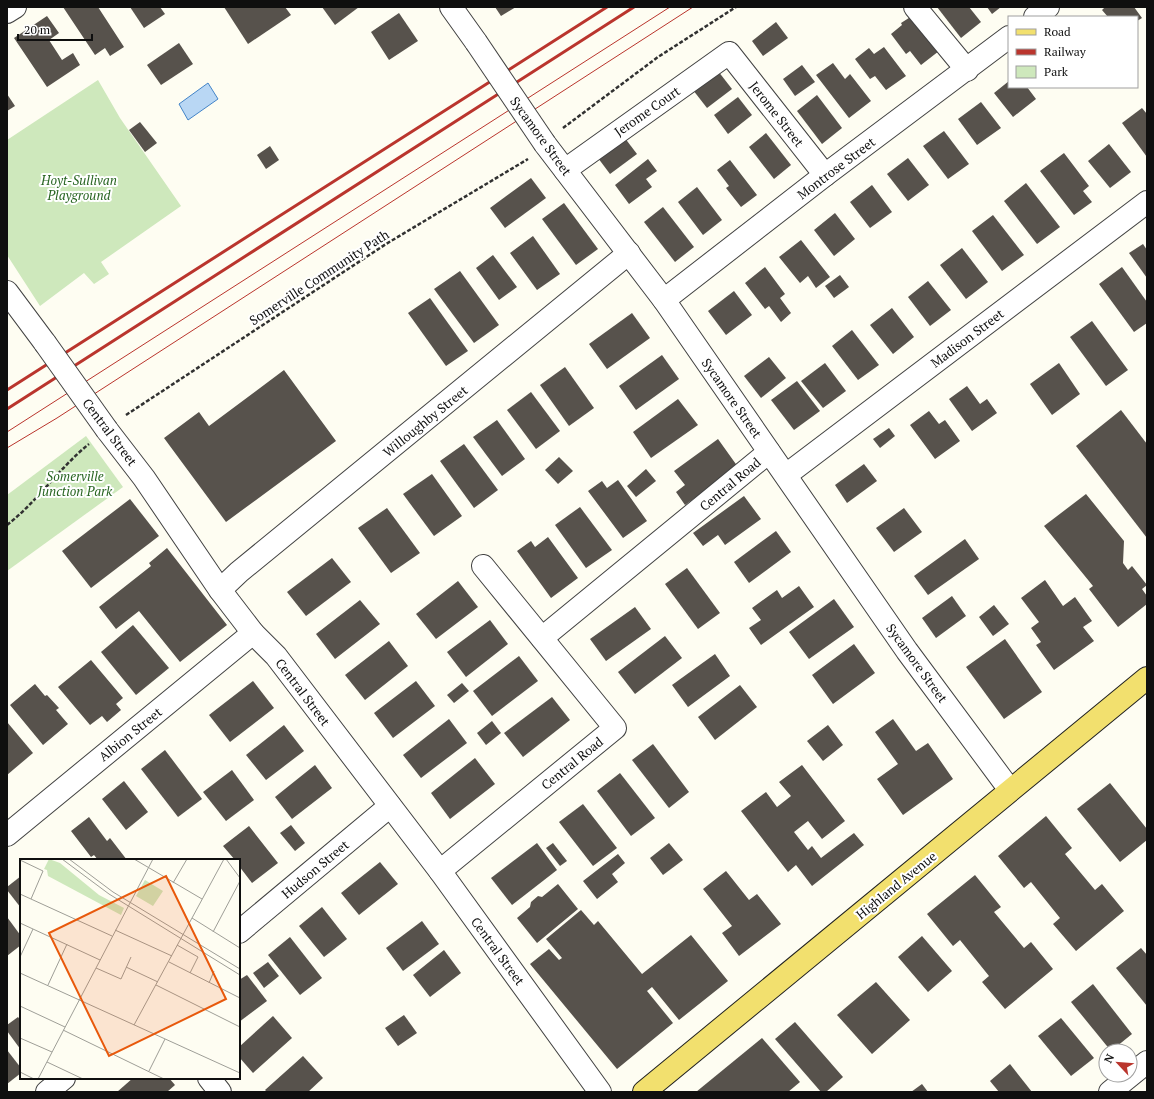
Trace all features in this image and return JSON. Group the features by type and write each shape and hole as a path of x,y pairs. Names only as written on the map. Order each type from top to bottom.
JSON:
{"main road":[{"name":"Highland Avenue","path":"644,1092 1147,678"}],"street":[{"path":"7,12 15,7"},
{"name":"Sycamore Street","path":"451,7 546,144 664,300 907,651 1010,790"},
{"path":"915,7 967,70"},
{"path":"1036,16 1048,7"},
{"name":"Montrose Street","path":"664,300 825,175 1008,38"},
{"name":"Jerome Court","path":"565,170 728,53"},
{"name":"Jerome Street","path":"728,53 825,175"},
{"name":"Madison Street","path":"786,475 1147,202"},
{"name":"Willoughby Street","path":"220,590 629,253"},
{"name":"Central Street","path":"7,292 106,430 144,478 220,590 253,634 276,656 440,871 600,1092"},
{"name":"Central Road","path":"542,638 769,452"},
{"name":"Central Road","path":"440,871 615,728 483,566"},
{"name":"Albion Street","path":"7,835 253,634"},
{"name":"Hudson Street","path":"240,931 390,806"},
{"path":"1110,1092 1147,1062"},
{"path":"47,1092 63,1079"},
{"path":"210,1079 220,1092"}],"path":[{"name":"Somerville Community Path","path":"7,525 29,506 74,456 106,430 386,244 546,144 658,56 736,7"}],"green space":[{"name":"Hoyt-Sullivan Playground","path":"98,80 120,118 181,206 101,262 109,274 94,284 84,273 40,306 7,255 7,140"},
{"name":"Somerville Junction Park","path":"86,436 123,487 7,571 7,495"}],"water":[{"path":"208,83 218,99 188,120 179,104"}],"building":[{"path":"63,7 98,7 124,47 110,56 105,48 95,55"},
{"path":"130,7 160,7 165,14 144,28"},
{"path":"224,7 285,7 291,15 248,44"},
{"path":"322,7 359,7 335,25"},
{"path":"495,7 516,7 501,16"},
{"path":"937,7 969,7 981,22 961,38"},
{"path":"987,7 1001,7 992,14"},
{"path":"1105,7 1134,7 1142,18 1138,20 1138,16 1107,16 1102,10"},
{"path":"399,13 418,41 389,60 371,32"},
{"path":"47,16 59,33 49,40 62,60 73,53 80,65 47,87 14,38"},
{"path":"912,16 939,51 921,65 910,51 906,54 891,34 902,25 901,23"},
{"path":"776,22 788,38 763,56 752,41"},
{"path":"179,43 193,64 161,85 147,65"},
{"path":"884,47 906,76 886,90 875,76 870,79 855,59 869,48 874,54"},
{"path":"833,63 845,79 850,74 871,101 849,118 816,75"},
{"path":"802,65 815,82 795,96 783,79"},
{"path":"718,71 732,89 707,108 693,90"},
{"path":"1008,82 1008,88 1028,88 1036,99 1013,117 994,93"},
{"path":"7,94 15,106 7,111"},
{"path":"817,95 842,128 822,144 797,111"},
{"path":"738,97 752,115 728,134 714,115"},
{"path":"981,102 1001,128 977,145 958,119"},
{"path":"1142,108 1147,114 1147,157 1122,123"},
{"path":"140,122 157,143 145,152 129,130"},
{"path":"944,131 969,164 948,179 923,146"},
{"path":"621,133 637,154 610,174 595,154"},
{"path":"766,133 791,165 774,179 749,147"},
{"path":"1109,144 1131,172 1110,188 1088,161"},
{"path":"270,146 279,160 266,169 257,155"},
{"path":"1064,153 1089,186 1083,191 1092,202 1074,215 1040,171"},
{"path":"908,158 929,185 908,201 887,174"},
{"path":"648,159 657,171 646,179 652,187 629,204 615,185"},
{"path":"730,160 757,195 741,207 726,188 729,186 717,170"},
{"path":"531,178 546,198 505,228 490,208"},
{"path":"1026,183 1060,227 1037,244 1004,201"},
{"path":"872,185 892,212 870,228 850,202"},
{"path":"697,187 722,220 703,235 678,202"},
{"path":"564,203 598,249 576,265 542,219"},
{"path":"663,207 694,247 675,262 644,222"},
{"path":"835,213 855,239 834,256 814,230"},
{"path":"993,215 1024,255 1002,271 972,231"},
{"path":"533,236 560,274 537,290 510,253"},
{"path":"801,240 830,277 816,288 808,276 800,283 779,257"},
{"path":"1143,244 1147,250 1147,278 1129,253"},
{"path":"962,248 988,282 966,299 940,265"},
{"path":"493,255 517,287 499,300 476,268"},
{"path":"765,267 785,294 780,298 791,313 781,322 769,306 765,309 745,283"},
{"path":"1122,267 1147,302 1147,323 1134,332 1099,284"},
{"path":"460,271 499,325 474,343 434,289"},
{"path":"840,275 849,287 834,298 825,286"},
{"path":"928,281 951,310 930,326 908,297"},
{"path":"734,291 752,315 726,335 708,311"},
{"path":"430,298 468,351 446,366 408,313"},
{"path":"892,308 914,337 893,354 870,325"},
{"path":"632,313 650,338 607,369 589,344"},
{"path":"1092,321 1128,370 1106,386 1070,337"},
{"path":"852,330 879,365 858,380 832,346"},
{"path":"662,355 679,379 636,410 619,386"},
{"path":"769,357 786,378 761,398 744,376"},
{"path":"825,363 846,391 823,408 801,381"},
{"path":"1059,363 1080,394 1052,415 1030,384"},
{"path":"565,367 594,408 569,426 540,385"},
{"path":"284,370 336,441 226,522 164,438 199,412 209,426"},
{"path":"797,381 820,411 794,430 771,400"},
{"path":"967,386 980,404 987,399 997,413 972,431 949,399"},
{"path":"531,392 560,431 536,449 507,410"},
{"path":"678,399 698,425 651,458 633,432"},
{"path":"1121,410 1147,444 1147,538 1076,446"},
{"path":"929,411 939,424 945,420 960,441 935,459 910,425"},
{"path":"497,420 525,459 502,476 473,437"},
{"path":"889,428 895,436 880,448 873,439"},
{"path":"718,439 738,467 685,505 676,492 685,485 674,471"},
{"path":"464,444 498,490 474,508 440,461"},
{"path":"559,457 573,471 558,484 545,470"},
{"path":"864,464 877,481 847,503 835,485"},
{"path":"646,469 656,481 636,497 627,486"},
{"path":"432,474 462,516 434,536 403,494"},
{"path":"618,480 647,521 623,538 588,491 602,481 607,488"},
{"path":"1086,494 1124,541 1123,563 1128,570 1132,566 1147,585 1142,589 1147,596 1147,604 1118,627 1089,589 1093,586 1044,526"},
{"path":"744,496 761,519 725,545 718,535 703,546 693,533"},
{"path":"130,499 159,536 91,588 62,551"},
{"path":"580,507 612,550 586,568 555,525"},
{"path":"387,508 420,553 391,573 358,528"},
{"path":"904,508 922,532 894,552 876,528"},
{"path":"776,531 791,552 749,583 734,562"},
{"path":"548,537 578,578 551,598 517,551 531,541 535,547"},
{"path":"965,539 979,559 928,595 914,576"},
{"path":"167,548 227,625 180,662 139,611 116,629 99,607 151,566 149,563"},
{"path":"332,558 351,582 306,616 287,592"},
{"path":"687,568 720,613 698,629 665,584"},
{"path":"1045,580 1063,606 1075,597 1092,621 1083,627 1094,641 1054,670 1036,645 1041,642 1031,628 1039,622 1021,598"},
{"path":"458,581 478,607 436,639 416,614"},
{"path":"799,586 814,607 761,645 749,628 761,620 752,608 777,590 782,598"},
{"path":"952,596 966,616 936,638 922,618"},
{"path":"834,599 854,627 809,659 789,632"},
{"path":"360,600 380,624 335,659 316,634"},
{"path":"994,605 1009,624 993,636 979,617"},
{"path":"635,607 651,629 606,661 590,639"},
{"path":"490,620 508,644 466,677 447,652"},
{"path":"133,625 169,668 136,695 101,652"},
{"path":"665,636 682,658 635,694 618,672"},
{"path":"1005,639 1042,692 1004,719 966,667"},
{"path":"389,641 408,666 365,700 345,675"},
{"path":"854,644 875,673 833,704 812,675"},
{"path":"715,654 730,676 688,707 672,685"},
{"path":"519,656 538,681 492,716 473,691"},
{"path":"91,660 123,698 116,704 121,710 107,722 102,716 90,725 58,687"},
{"path":"253,681 274,708 230,742 209,715"},
{"path":"416,681 435,706 393,738 374,713"},
{"path":"462,683 469,691 454,703 447,695"},
{"path":"35,684 45,696 47,695 59,708 56,710 68,724 43,745 10,705"},
{"path":"740,685 757,707 715,740 698,717"},
{"path":"552,697 570,720 523,757 504,733"},
{"path":"449,719 467,743 421,778 403,755"},
{"path":"893,719 916,751 928,743 953,779 903,815 877,779 898,764 875,732"},
{"path":"492,721 501,733 486,745 477,733"},
{"path":"7,722 33,753 7,775"},
{"path":"284,725 304,751 266,780 246,755"},
{"path":"828,725 843,745 823,761 807,741"},
{"path":"653,744 689,792 669,808 632,760"},
{"path":"165,750 202,799 178,817 141,769"},
{"path":"475,758 495,784 450,819 431,793"},
{"path":"315,765 332,788 292,819 275,797"},
{"path":"802,765 845,821 822,839 808,821 794,832 808,850 812,846 821,858 854,833 864,845 812,886 796,865 788,872 741,811 766,792 777,807 791,796 779,782"},
{"path":"232,770 254,800 226,821 203,792"},
{"path":"620,773 655,818 631,836 597,791"},
{"path":"124,781 148,812 126,830 102,799"},
{"path":"1110,783 1147,829 1147,840 1120,862 1077,809"},
{"path":"583,804 617,848 593,866 559,822"},
{"path":"1046,816 1072,848 1065,854 1095,890 1102,884 1124,911 1076,951 1053,924 1060,918 1031,882 1024,888 998,856"},
{"path":"89,817 107,841 110,838 126,859 97,859 94,855 91,857 71,831"},
{"path":"291,825 305,843 295,851 280,833"},
{"path":"249,826 278,863 252,883 240,867 240,859 234,859 223,846"},
{"path":"537,843 557,870 512,905 491,878"},
{"path":"553,843 567,861 560,866 546,848"},
{"path":"669,843 683,860 663,875 650,858"},
{"path":"618,854 625,863 612,874 618,882 597,899 583,881"},
{"path":"380,862 398,884 359,915 341,893"},
{"path":"726,871 749,900 757,894 781,924 739,956 722,933 732,926 703,889"},
{"path":"975,875 1001,907 994,912 1024,948 1031,942 1053,969 1005,1009 982,982 989,976 960,940 953,946 927,914"},
{"path":"20,877 20,907 7,890 7,887"},
{"path":"558,884 578,909 537,943 517,918 530,907 531,902 538,896 542,897"},
{"path":"322,907 347,939 324,957 299,926"},
{"path":"581,910 594,925 598,921 642,974 691,935 728,981 679,1020 652,987 647,991 673,1023 617,1069 530,964 549,949 559,960 562,958 546,939"},
{"path":"7,917 20,935 20,946 7,956"},
{"path":"422,921 439,944 403,971 386,948"},
{"path":"922,936 952,971 928,992 898,957"},
{"path":"290,937 322,978 300,995 268,955"},
{"path":"1141,948 1147,955 1147,1006 1116,968"},
{"path":"444,950 461,973 430,997 413,975"},
{"path":"268,962 279,976 264,988 253,973"},
{"path":"247,975 267,1001 240,1021 240,979"},
{"path":"876,982 910,1020 872,1054 837,1015"},
{"path":"1093,984 1132,1034 1121,1043 1104,1043 1071,1002"},
{"path":"404,1015 417,1033 398,1046 385,1028"},
{"path":"273,1016 292,1038 253,1073 240,1058 240,1046"},
{"path":"18,1017 20,1020 20,1049 7,1031 7,1025"},
{"path":"1061,1018 1094,1058 1071,1076 1038,1036"},
{"path":"795,1022 843,1077 826,1092 821,1092 775,1039"},
{"path":"762,1038 800,1082 788,1092 696,1092"},
{"path":"7,1050 20,1067 20,1074 7,1084"},
{"path":"303,1056 323,1078 308,1092 267,1092 265,1090"},
{"path":"1010,1064 1032,1092 999,1092 990,1081"},
{"path":"132,1079 170,1079 175,1085 167,1092 117,1092"},
{"path":"922,1084 928,1092 911,1092"}],"tram line":[{"path":"7,432 670,7"},
{"path":"7,448 57,418 693,7"}],"railway":[{"path":"7,390 607,7"},
{"path":"7,409 634,7"}]}
